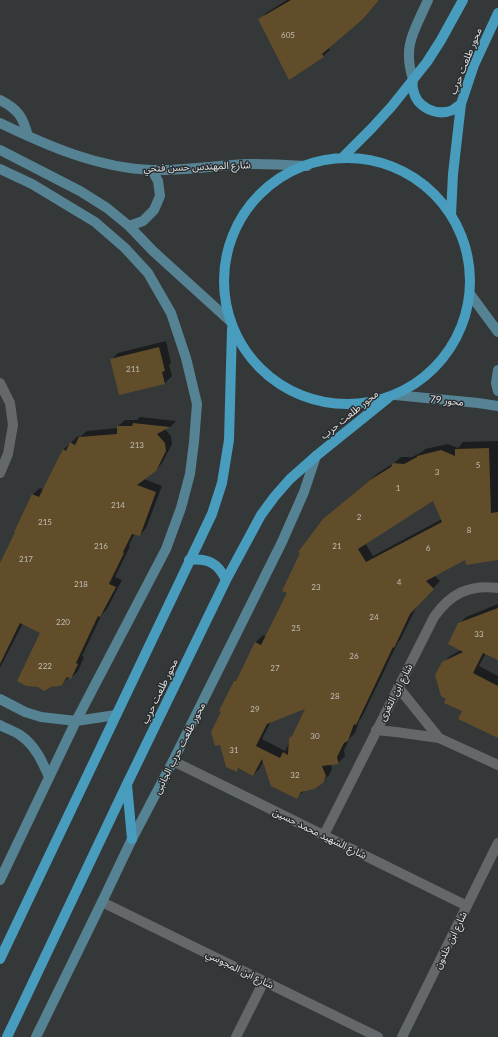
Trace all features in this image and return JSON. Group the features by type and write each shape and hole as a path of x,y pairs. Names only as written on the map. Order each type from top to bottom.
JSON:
{"main road":[{"path":"343,157 392,106 427,62 463,0"},
{"name":"محور طلعت حرب","path":"451,215 453,174 461,104 474,65 498,13"},
{"path":"412,79 415,97 420,104 428,109 436,112 445,112 454,109 461,104"},
{"path":"0,959 212,514 222,483 229,440 230,325 222,289 224,256 235,226 253,199 277,178 319,160 343,157 369,159 393,166 416,178 435,195 451,215 465,243 471,277 470,294 465,320 454,344 438,365 419,382 393,396 359,404 328,403 297,394 264,373 248,356 230,325"},
{"name":"محور طلعت حرب","path":"7,1037 226,580 261,515 290,479 316,456 393,396"},
{"path":"189,560 208,560 216,565 226,580"},
{"path":"127,784 132,839"}],"street":[{"path":"412,79 409,69 408,49 410,40 428,0"},
{"path":"0,100 17,111 22,118 28,136"},
{"name":"شارع المهندس حسن فتحي","path":"0,123 52,147 84,158 117,166 152,170 249,164 307,166"},
{"path":"0,150 80,191 107,208 129,226 230,325"},
{"path":"0,169 32,184 95,222 125,248 148,273 171,314 186,358 197,404 190,474 181,508 166,549 76,721 0,880"},
{"path":"129,226 143,221 154,210 160,196 158,181 152,170"},
{"path":"470,294 498,332"},
{"path":"498,370 496,384 498,391"},
{"path":"0,383 10,403 14,425 8,454 0,473"},
{"name":"محور 79","path":"393,396 498,406"},
{"name":"محور طلعت حرب الجانبى","path":"36,1037 132,839 173,761 282,542 304,492 316,456"},
{"name":"شارع ابن التغرى","path":"324,835 376,730 441,606 451,598 475,588 488,586 498,588"},
{"path":"398,687 439,738"},
{"path":"0,699 25,712 41,717 76,721 116,715"},
{"path":"0,726 20,735 32,745 41,757 49,777"},
{"path":"376,730 439,738 498,766"},
{"name":"شارع الشهيد محمد حسين","path":"173,761 467,906"},
{"name":"شارع ابن خلدون","path":"402,1037 498,843"},
{"name":"شارع ابن المجوسي","path":"102,902 378,1037"},
{"path":"236,1037 264,981"}],"building":[{"path":"291,0 379,0 363,19 322,54 324,57 289,80 258,19"},
{"path":"159,347 165,371 162,372 165,384 119,395 110,359"},
{"path":"133,423 170,427 157,434 165,443 166,451 156,471 137,485 156,492 140,536 132,534 123,552 124,553 109,584 116,587 100,617 98,616 76,663 78,664 71,679 67,677 62,685 55,687 53,686 44,691 38,687 26,686 17,681 40,633 20,623 0,664 0,563 32,494 39,497 63,449 66,451 70,442 75,445 79,437 117,434 117,426 132,426"},
{"path":"489,448 491,513 498,512 498,560 466,565 465,560 426,581 434,589 410,614 356,725 354,724 348,741 344,743 337,757 339,764 322,766 326,776 323,783 314,789 301,792 297,799 271,786 262,759 253,776 238,768 237,772 226,767 220,745 215,746 211,732 221,712 219,711 255,642 261,645 287,593 282,591 300,553 298,552 323,519 370,480 391,467 393,463 404,464 417,456 441,450 455,456 455,449","holes":["433,501 442,522 366,562 358,549","305,709 292,736 289,738 288,755 283,752 280,758 256,746 267,724"]},
{"path":"498,608 498,660 483,653 473,673 498,686 498,738 458,719 462,711 444,703 446,699 441,696 435,675 442,662 463,652 448,644 458,623"}]}
